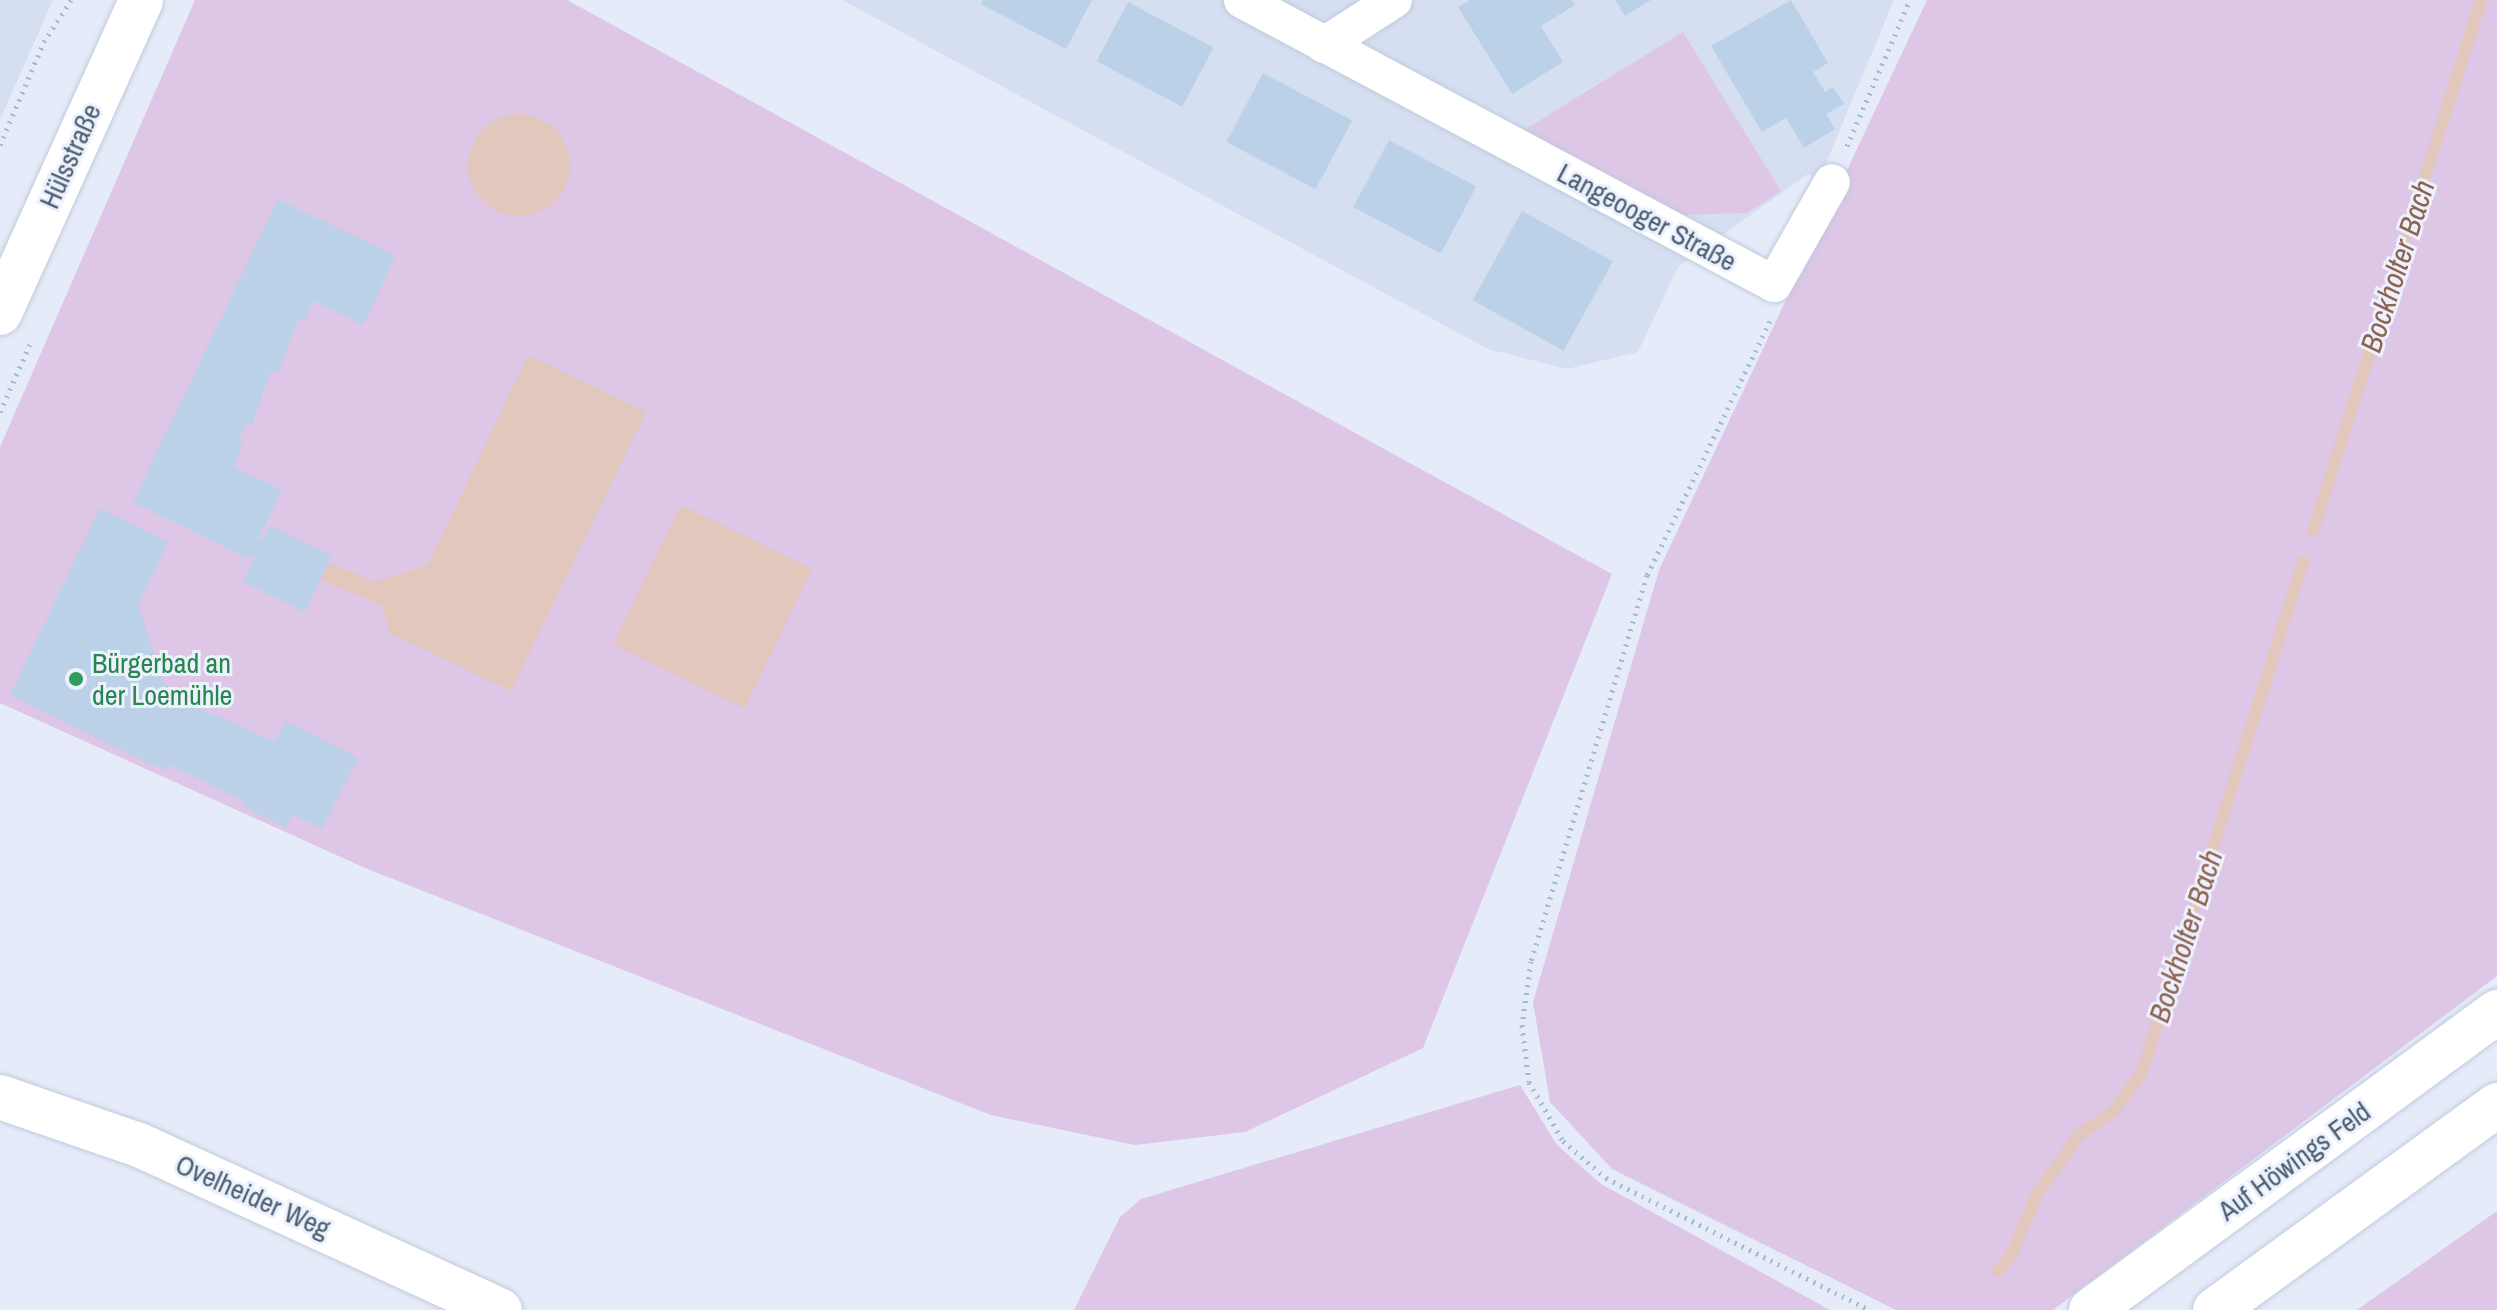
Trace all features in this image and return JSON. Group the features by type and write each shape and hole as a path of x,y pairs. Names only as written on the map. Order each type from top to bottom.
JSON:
{"main road":[{"name":"Hülsstraße","path":"0,313 141,0"},
{"name":"Auf Höwings Feld","path":"2091,1310 2497,1012"},
{"name":"Ovelheider Weg","path":"0,1097 139,1145 500,1310"},
{"path":"2215,1310 2497,1105"}],"street":[{"name":"Langeooger Straße","path":"1242,0 1774,284"},
{"path":"1324,45 1394,0"},
{"path":"1774,284 1832,182"}],"path":[{"path":"0,145 44,42 71,0"},
{"path":"1832,182 1910,0"},
{"path":"1774,284 1772,318 1647,575 1531,961 1522,1025 1529,1082 1563,1141 1606,1178 1870,1310"}],"shaded area":[{"path":"0,0 53,0 0,120"},
{"path":"195,0 567,0 1612,574 1423,1048 1245,1132 1135,1145 991,1115 365,868 0,703 0,447"},
{"path":"842,0 1894,0 1819,180 1808,174 1678,267 1638,352 1567,369 1488,349"},
{"path":"1927,0 2497,0 2497,976 2053,1310 1896,1310 1612,1169 1550,1102 1533,1002 1659,570"},
{"path":"1683,32 1781,191 1747,213 1681,215 1524,130"},
{"path":"509,114 529,114 548,122 562,136 570,155 567,185 548,208 529,216 509,216 490,208 476,194 468,175 468,155 476,136 490,122"},
{"path":"528,355 646,412 511,691 390,633 381,605 321,580 330,563 375,582 428,565"},
{"path":"681,505 812,569 744,708 613,644"},
{"path":"1520,1085 1557,1145 1601,1184 1830,1310 1074,1310 1120,1217 1141,1199"},
{"path":"2497,1211 2497,1310 2357,1310"}],"building":[{"path":"983,0 1092,0 1066,49 981,4"},
{"path":"1470,0 1572,0 1575,5 1541,26 1563,62 1512,94 1458,7"},
{"path":"1615,0 1651,0 1625,16"},
{"path":"1791,0 1828,63 1813,72 1825,92 1833,87 1844,104 1826,114 1835,129 1804,148 1786,118 1762,132 1711,46"},
{"path":"1128,2 1214,48 1182,107 1097,61"},
{"path":"1263,73 1352,120 1316,189 1226,142"},
{"path":"1389,140 1476,186 1441,254 1353,207"},
{"path":"278,199 396,256 363,325 314,301 304,322 298,319 278,373 271,371 252,424 247,422 237,441 243,444 233,467 282,490 259,538 263,540 270,526 331,555 305,612 243,582 256,554 249,559 133,502"},
{"path":"1522,211 1613,261 1564,351 1473,300"},
{"path":"100,508 168,542 138,605 164,684 199,702 197,707 275,742 286,721 358,758 322,829 292,814 286,828 243,806 246,802 169,765 165,771 10,695"}],"waterway":[{"name":"Bockholter Bach","path":"2313,531 2481,0"},
{"name":"Bockholter Bach","path":"1998,1271 2013,1252 2037,1194 2079,1135 2113,1112 2142,1072 2303,562"}],"place":[{"name":"Bürgerbad an der Loemühle","path":"76,679"}]}
